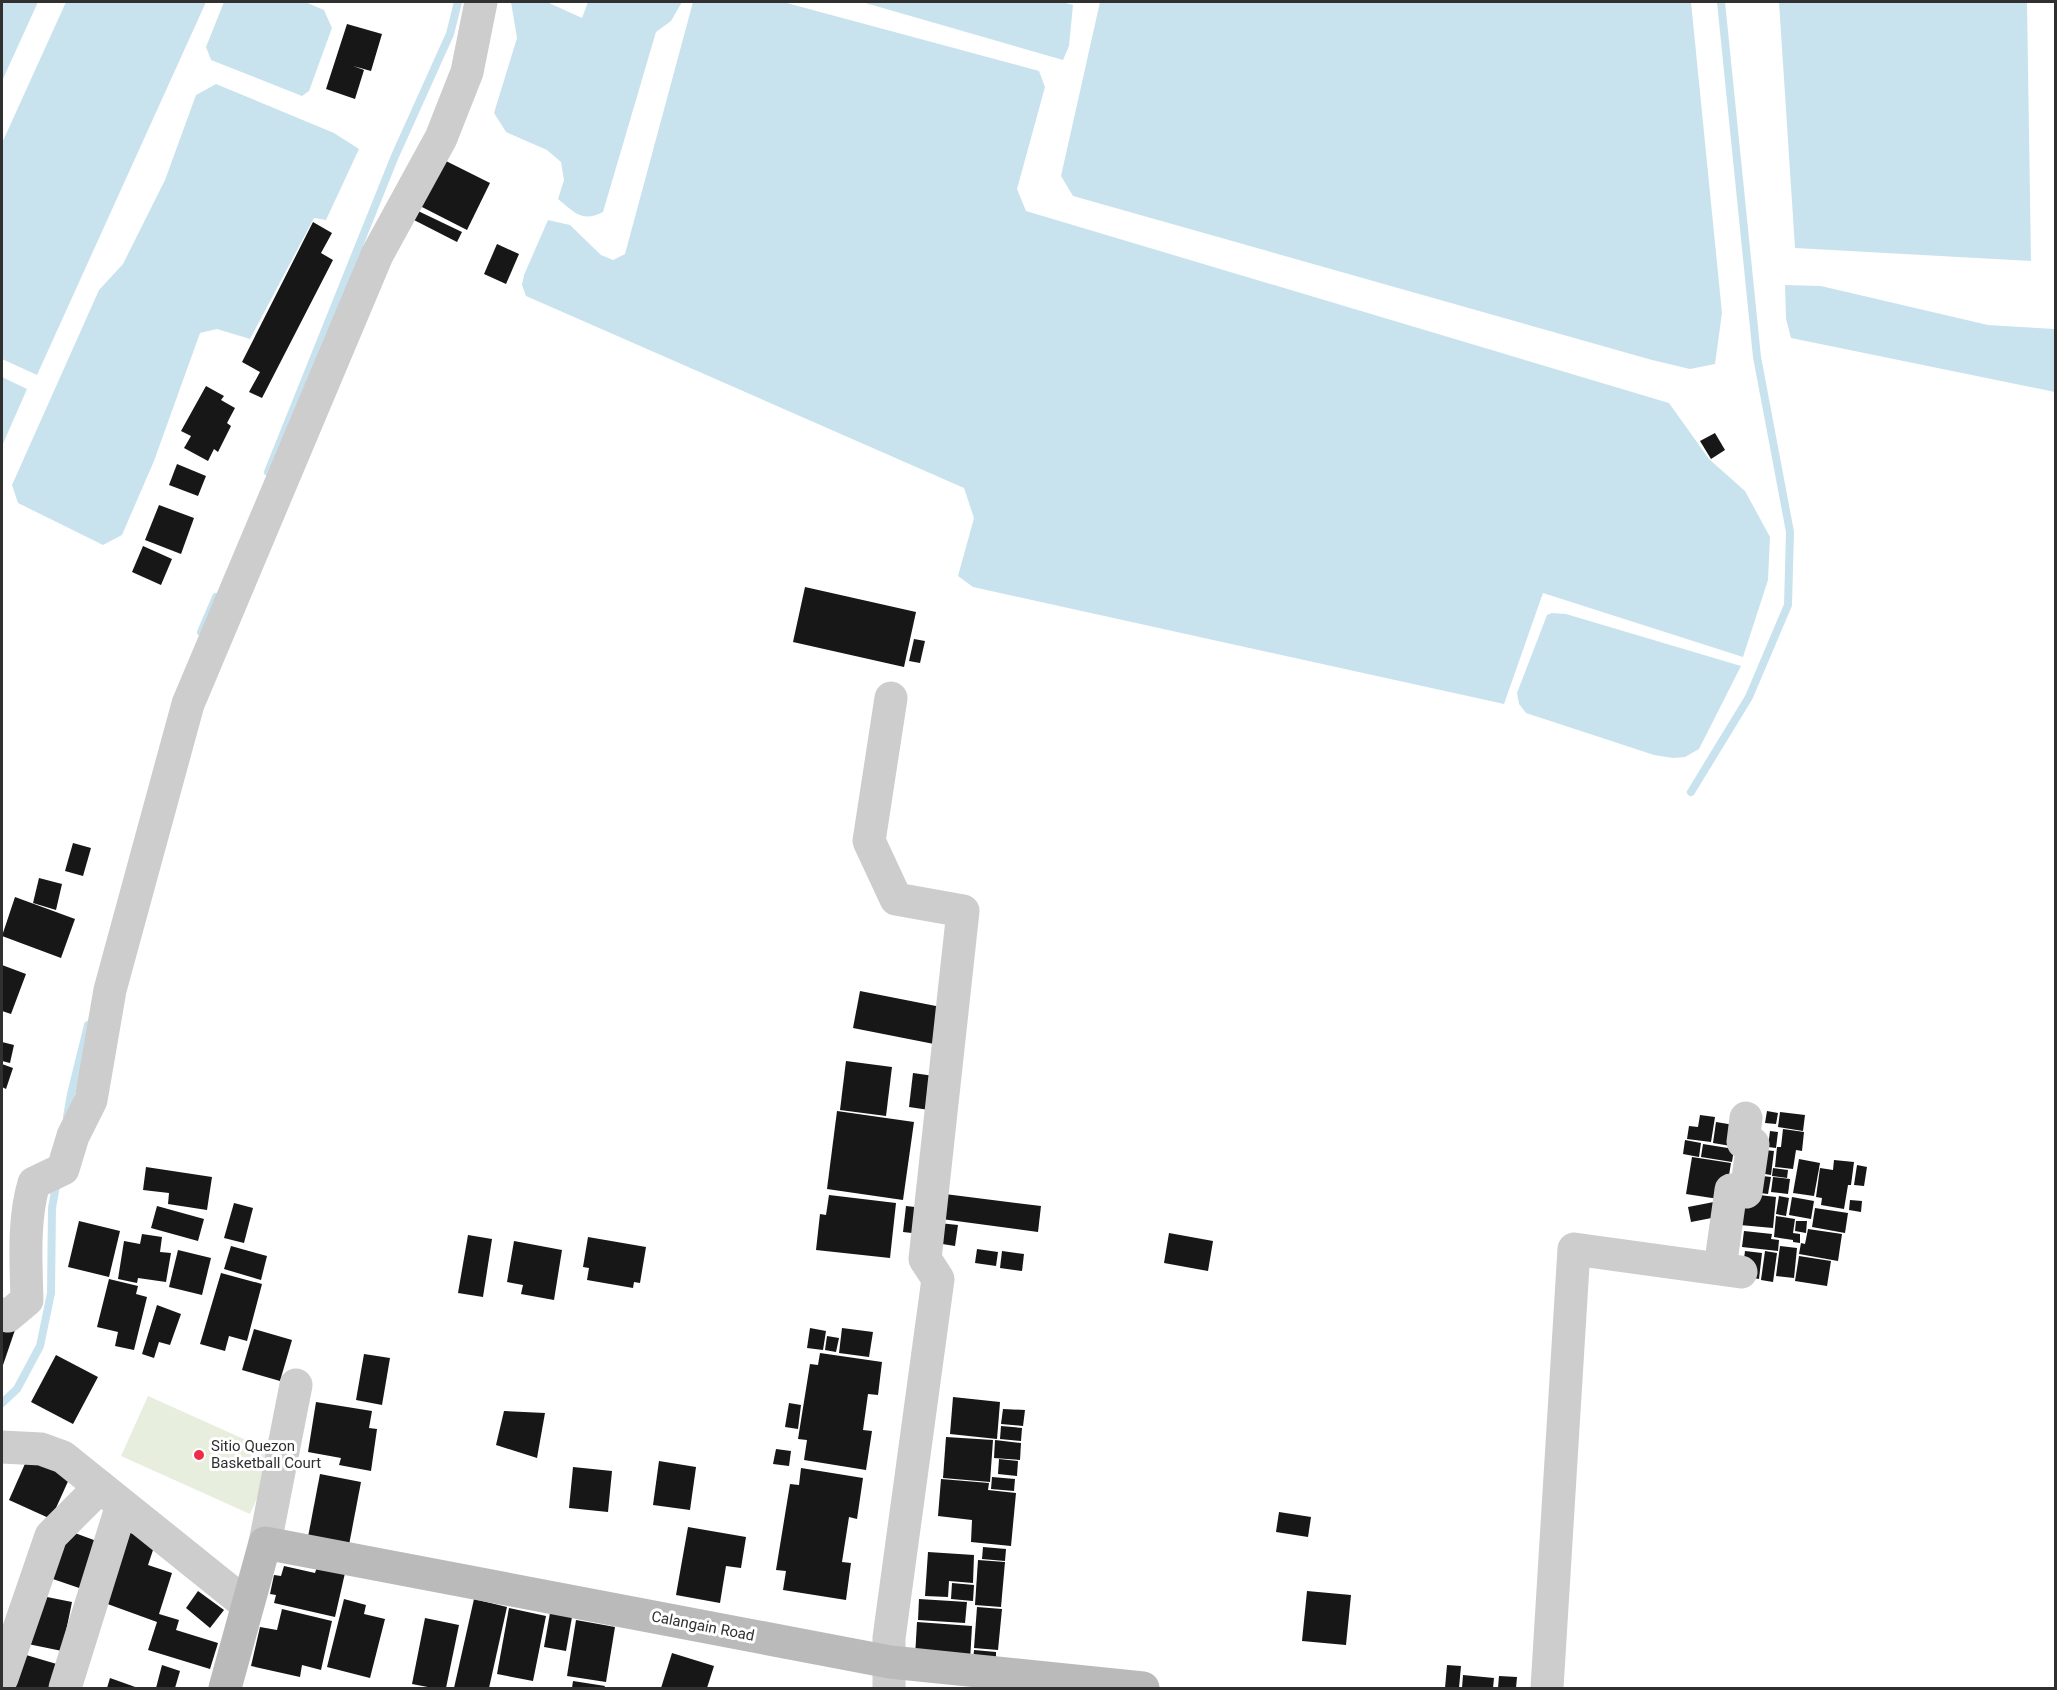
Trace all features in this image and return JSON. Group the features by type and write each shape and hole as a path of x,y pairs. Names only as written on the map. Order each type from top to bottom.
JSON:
{"street":[{"path":"2,1314 8,1316 27,1300 26,1257 30,1197 34,1183 63,1169 74,1136 91,1100 110,990 188,704 377,255 441,138 468,72 481,2"},
{"path":"890,1675 890,1638 938,1280 925,1259 963,911 896,899 869,841 891,698"},
{"path":"1547,1689 1574,1249 1730,1270 1731,1190 1746,1192 1753,1144 1743,1142 1746,1118"},
{"path":"225,1689 265,1543 296,1385"},
{"path":"2,1447 41,1449 63,1457 247,1605"},
{"path":"2,1678 51,1536 111,1496"},
{"path":"65,1689 111,1496"},
{"name":"Calangain Road","path":"265,1543 890,1675 1143,1689"}],"green space":[{"name":"Sitio Quezon Basketball Court","path":"148,1396 277,1454 250,1514 121,1456"}],"water":[{"path":"2,2 38,2 2,81"},
{"path":"66,2 206,2 37,375 2,359 2,143"},
{"path":"224,2 305,2 324,10 332,28 309,91 302,96 211,60 206,47"},
{"path":"511,2 547,2 582,18 588,2 682,2 671,21 656,32 603,212 596,215 579,214 558,199 564,180 561,162 547,150 506,132 494,113 517,38"},
{"path":"693,2 783,2 1039,71 1045,87 1017,189 1026,211 1669,403 1709,459 1745,491 1770,537 1768,580 1743,657 1543,593 1504,704 973,587 958,576 974,518 964,488 526,296 522,285 524,275 548,220 570,225 601,255 613,260 625,254"},
{"path":"862,2 1062,2 1073,5 1069,46 1063,60"},
{"path":"1100,2 1691,2 1722,313 1715,364 1690,369 1652,360 1073,196 1061,176"},
{"path":"1779,2 2027,2 2031,261 1795,248"},
{"path":"216,84 334,133 359,149 326,220 314,218 250,339 217,329 200,333 154,461 122,535 103,545 18,503 12,485 99,290 123,264 165,180 196,95"},
{"path":"1785,285 1821,286 1988,325 2055,329 2055,392 1791,338 1786,319"},
{"path":"2,377 27,389 2,446"},
{"path":"1566,614 1741,666 1699,749 1685,757 1654,755 1526,713 1519,704 1517,693 1547,615"}],"building":[{"path":"347,24 382,34 371,71 353,66 364,70 355,99 326,89"},
{"path":"442,159 490,183 467,230 420,206"},
{"path":"416,210 462,232 457,242 412,219"},
{"path":"313,222 332,233 321,253 333,260 262,398 249,392 260,372 242,362"},
{"path":"497,244 519,254 506,284 484,274"},
{"path":"206,386 224,396 221,400 235,408 227,423 231,426 218,452 214,449 208,461 184,448 191,436 181,431"},
{"path":"1715,433 1725,450 1711,459 1700,441"},
{"path":"177,464 206,476 198,496 169,485"},
{"path":"159,505 194,518 181,554 145,540"},
{"path":"143,546 172,559 161,585 132,572"},
{"path":"805,587 916,612 904,667 793,642"},
{"path":"914,639 925,641 920,663 909,661"},
{"path":"73,843 91,848 83,876 65,871"},
{"path":"39,878 62,884 56,910 33,903"},
{"path":"15,897 75,919 61,958 2,936"},
{"path":"2,965 26,974 11,1014 2,1011"},
{"path":"860,991 941,1007 934,1044 853,1028"},
{"path":"2,1042 14,1045 10,1063 2,1061"},
{"path":"846,1061 892,1067 886,1116 840,1110"},
{"path":"2,1064 13,1068 6,1089 2,1087"},
{"path":"913,1073 941,1077 936,1111 909,1107"},
{"path":"837,1111 914,1122 903,1200 827,1189"},
{"path":"1767,1111 1778,1113 1776,1124 1765,1123"},
{"path":"1780,1112 1805,1115 1803,1131 1778,1127"},
{"path":"1700,1115 1715,1117 1711,1142 1687,1139 1689,1126 1698,1127"},
{"path":"1716,1122 1740,1126 1737,1147 1713,1143"},
{"path":"1783,1129 1804,1132 1802,1151 1796,1150 1793,1169 1775,1167 1777,1147 1781,1147"},
{"path":"1770,1131 1778,1132 1776,1148 1768,1147"},
{"path":"1685,1140 1701,1143 1699,1157 1683,1154"},
{"path":"1703,1144 1734,1149 1732,1162 1701,1157"},
{"path":"1756,1149 1774,1151 1771,1175 1753,1172"},
{"path":"1692,1157 1731,1163 1725,1200 1686,1194"},
{"path":"1799,1159 1820,1163 1814,1196 1793,1193"},
{"path":"1834,1160 1854,1162 1851,1185 1848,1185 1844,1209 1821,1205 1822,1198 1816,1197 1820,1168 1833,1170"},
{"path":"1857,1165 1867,1167 1864,1186 1854,1185"},
{"path":"146,1167 212,1177 207,1210 168,1204 169,1193 143,1190"},
{"path":"1773,1168 1788,1170 1787,1178 1772,1176"},
{"path":"1754,1175 1771,1177 1768,1194 1752,1192"},
{"path":"1773,1177 1790,1179 1788,1194 1771,1192"},
{"path":"937,1193 1041,1206 1038,1232 934,1218"},
{"path":"1743,1193 1776,1197 1773,1228 1740,1225"},
{"path":"829,1195 896,1203 890,1258 816,1250 820,1214 826,1215"},
{"path":"1779,1196 1789,1198 1786,1216 1776,1214"},
{"path":"1792,1197 1814,1201 1811,1219 1789,1215"},
{"path":"1850,1200 1862,1201 1861,1212 1849,1210"},
{"path":"1719,1201 1722,1216 1691,1222 1688,1207"},
{"path":"234,1203 253,1208 244,1243 224,1238"},
{"path":"157,1206 204,1219 198,1241 151,1228"},
{"path":"906,1206 924,1208 921,1234 903,1232"},
{"path":"1815,1208 1848,1213 1845,1233 1812,1227"},
{"path":"1776,1216 1795,1219 1793,1233 1800,1234 1800,1243 1774,1237"},
{"path":"79,1221 120,1231 109,1277 68,1267"},
{"path":"1796,1221 1807,1221 1806,1233 1795,1231"},
{"path":"939,1223 958,1225 955,1246 936,1243"},
{"path":"1808,1229 1842,1234 1838,1261 1799,1254 1801,1243 1805,1244"},
{"path":"1744,1231 1772,1234 1771,1239 1779,1240 1778,1251 1742,1247"},
{"path":"1169,1233 1213,1241 1208,1271 1164,1263"},
{"path":"142,1234 162,1237 160,1252 171,1253 166,1282 138,1278 137,1283 118,1279 124,1241 140,1244"},
{"path":"468,1235 492,1239 483,1297 458,1293"},
{"path":"588,1237 646,1247 640,1283 634,1282 633,1288 587,1280 589,1268 583,1267"},
{"path":"514,1241 562,1250 554,1300 521,1294 523,1285 507,1282"},
{"path":"231,1246 267,1256 261,1280 224,1269"},
{"path":"1780,1246 1797,1248 1794,1278 1776,1276"},
{"path":"977,1249 998,1252 996,1266 975,1263"},
{"path":"178,1250 211,1258 202,1295 169,1287"},
{"path":"1002,1251 1024,1254 1022,1271 1000,1268"},
{"path":"1745,1251 1762,1253 1759,1279 1742,1276"},
{"path":"1765,1251 1777,1253 1773,1282 1761,1280"},
{"path":"1799,1256 1831,1261 1827,1286 1795,1281"},
{"path":"221,1273 262,1284 247,1341 229,1336 225,1351 200,1344"},
{"path":"109,1279 138,1286 136,1294 147,1297 134,1350 115,1346 118,1332 97,1327"},
{"path":"157,1305 181,1314 170,1345 159,1342 154,1358 142,1354"},
{"path":"2,1322 16,1327 2,1368"},
{"path":"810,1328 826,1331 823,1350 807,1348"},
{"path":"842,1328 873,1332 869,1357 839,1353"},
{"path":"254,1329 292,1340 280,1381 242,1370"},
{"path":"827,1336 839,1338 836,1352 825,1350"},
{"path":"820,1353 882,1362 878,1395 868,1394 863,1430 872,1431 866,1470 804,1460 807,1440 798,1439 810,1364 818,1365"},
{"path":"364,1354 390,1358 382,1405 356,1400"},
{"path":"56,1355 98,1377 73,1424 31,1402"},
{"path":"953,1397 1000,1402 997,1439 950,1434"},
{"path":"316,1402 372,1411 369,1428 377,1429 371,1471 339,1465 341,1458 308,1452"},
{"path":"789,1403 801,1405 798,1429 785,1427"},
{"path":"1003,1409 1025,1410 1023,1426 1001,1424"},
{"path":"504,1411 545,1413 537,1458 496,1445"},
{"path":"1001,1426 1022,1428 1021,1441 1000,1439"},
{"path":"946,1437 993,1440 990,1482 943,1478"},
{"path":"995,1440 1021,1443 1020,1460 994,1458"},
{"path":"776,1449 791,1451 789,1466 773,1464"},
{"path":"28,1457 70,1477 51,1519 9,1500"},
{"path":"999,1459 1018,1461 1017,1476 998,1474"},
{"path":"659,1461 696,1467 690,1510 653,1505"},
{"path":"573,1467 612,1471 608,1512 569,1508"},
{"path":"801,1468 863,1478 857,1519 849,1517 842,1562 851,1563 846,1600 783,1590 786,1571 776,1570 790,1484 799,1485"},
{"path":"320,1474 361,1482 349,1545 308,1537"},
{"path":"992,1477 1015,1479 1014,1491 991,1489"},
{"path":"941,1479 989,1483 988,1490 1016,1493 1011,1546 971,1542 972,1520 938,1516"},
{"path":"1279,1512 1311,1517 1308,1537 1276,1532"},
{"path":"688,1527 746,1537 741,1568 726,1566 720,1603 676,1595"},
{"path":"64,1529 102,1543 85,1590 47,1577"},
{"path":"124,1531 156,1541 148,1565 172,1573 159,1614 179,1620 176,1630 218,1643 210,1669 148,1650 157,1622 102,1602"},
{"path":"983,1547 1006,1549 1005,1561 982,1559"},
{"path":"928,1552 974,1555 973,1583 949,1581 948,1597 925,1596"},
{"path":"978,1560 1005,1562 1001,1607 975,1605"},
{"path":"284,1566 315,1573 317,1567 345,1573 335,1617 274,1603 276,1595 270,1594 274,1575 281,1576"},
{"path":"952,1583 974,1585 973,1601 951,1599"},
{"path":"198,1591 224,1610 210,1628 186,1608"},
{"path":"1307,1591 1351,1595 1346,1645 1302,1641"},
{"path":"37,1595 72,1602 62,1651 28,1644"},
{"path":"344,1599 366,1605 364,1614 385,1619 370,1678 327,1667"},
{"path":"474,1599 507,1607 489,1688 454,1688"},
{"path":"919,1599 967,1602 965,1623 918,1620"},
{"path":"977,1607 1002,1609 998,1650 974,1648"},
{"path":"509,1608 546,1616 533,1681 497,1674"},
{"path":"282,1609 332,1621 321,1670 302,1665 300,1677 251,1666 260,1627 277,1630"},
{"path":"550,1613 572,1617 566,1651 544,1647"},
{"path":"425,1618 459,1625 446,1688 412,1684"},
{"path":"576,1620 615,1627 606,1682 567,1676"},
{"path":"917,1622 972,1626 970,1661 915,1657"},
{"path":"974,1650 996,1652 996,1666 973,1663"},
{"path":"16,1652 60,1665 54,1688 6,1688"},
{"path":"672,1653 714,1666 707,1688 661,1688"},
{"path":"162,1665 180,1671 175,1688 156,1688"},
{"path":"1447,1665 1461,1666 1459,1688 1445,1688"},
{"path":"1463,1675 1494,1678 1493,1688 1462,1688"},
{"path":"1499,1676 1517,1677 1516,1688 1498,1688"},
{"path":"110,1678 138,1688 107,1688"},
{"path":"573,1681 605,1686 604,1688 572,1688"}],"waterway":[{"path":"268,472 395,156 450,34 458,2"},
{"path":"1691,792 1749,697 1788,605 1790,532 1757,357 1721,2"},
{"path":"201,632 216,597"},
{"path":"67,1117 88,1025"},
{"path":"2,1403 17,1389 40,1346 51,1293 52,1208 57,1180"}],"place":[{"name":"Sitio Quezon Basketball Court","path":"199,1455"}]}
